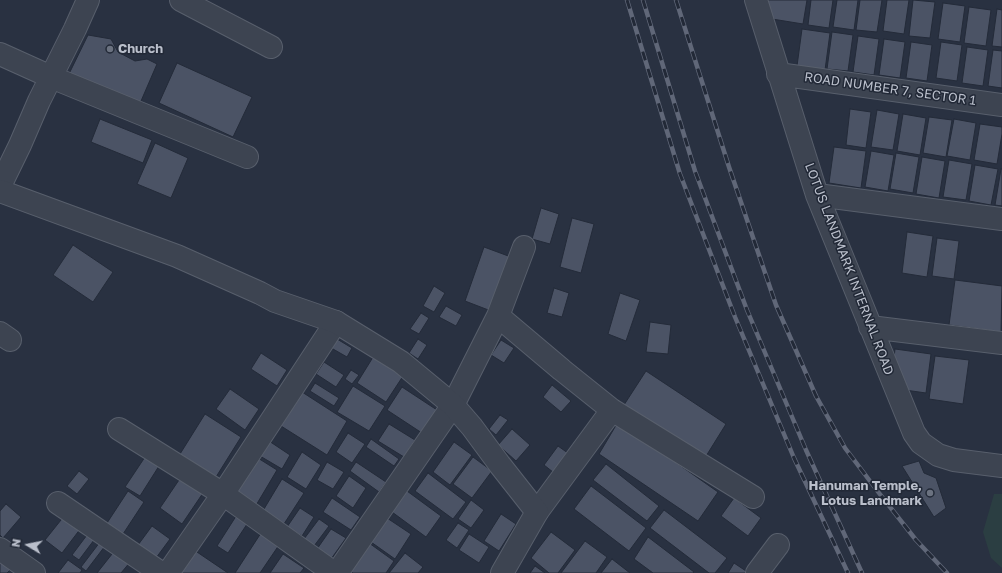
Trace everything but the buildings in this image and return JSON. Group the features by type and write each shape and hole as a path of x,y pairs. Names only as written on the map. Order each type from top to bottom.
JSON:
{"street":[{"path":"0,186 50,77 88,0"},
{"path":"181,0 271,47"},
{"name":"LOTUS LANDMARK INTERNAL ROAD","path":"756,0 817,195 914,433 920,443 938,454 954,460 1002,466"},
{"path":"0,54 50,77 247,157"},
{"name":"ROAD NUMBER 7, SECTOR 1","path":"778,74 1002,105"},
{"path":"0,191 177,256 275,301 336,322 401,362 453,405 472,427 537,512"},
{"path":"817,195 1002,219"},
{"path":"119,429 223,494 335,573 453,405 498,316 524,247"},
{"path":"498,316 612,410 753,497"},
{"path":"168,573 223,494 336,322"},
{"path":"870,327 1002,342"},
{"path":"502,573 537,512 612,410"},
{"path":"58,503 161,573"},
{"path":"757,573 778,545"},
{"path":"0,549 34,573"}],"green space":[{"path":"994,494 1002,494 1002,568 991,558 983,532"}],"railway":[{"path":"627,0 680,174 735,317 794,458 848,573"},
{"path":"643,0 695,171 747,310 806,450 862,573"},
{"path":"676,0 729,167 776,305 816,396 845,448 916,540 947,573"}],"place":[{"name":"Church","path":"110,49"},
{"name":"Hanuman Temple, Lotus Landmark","path":"930,493"}]}
